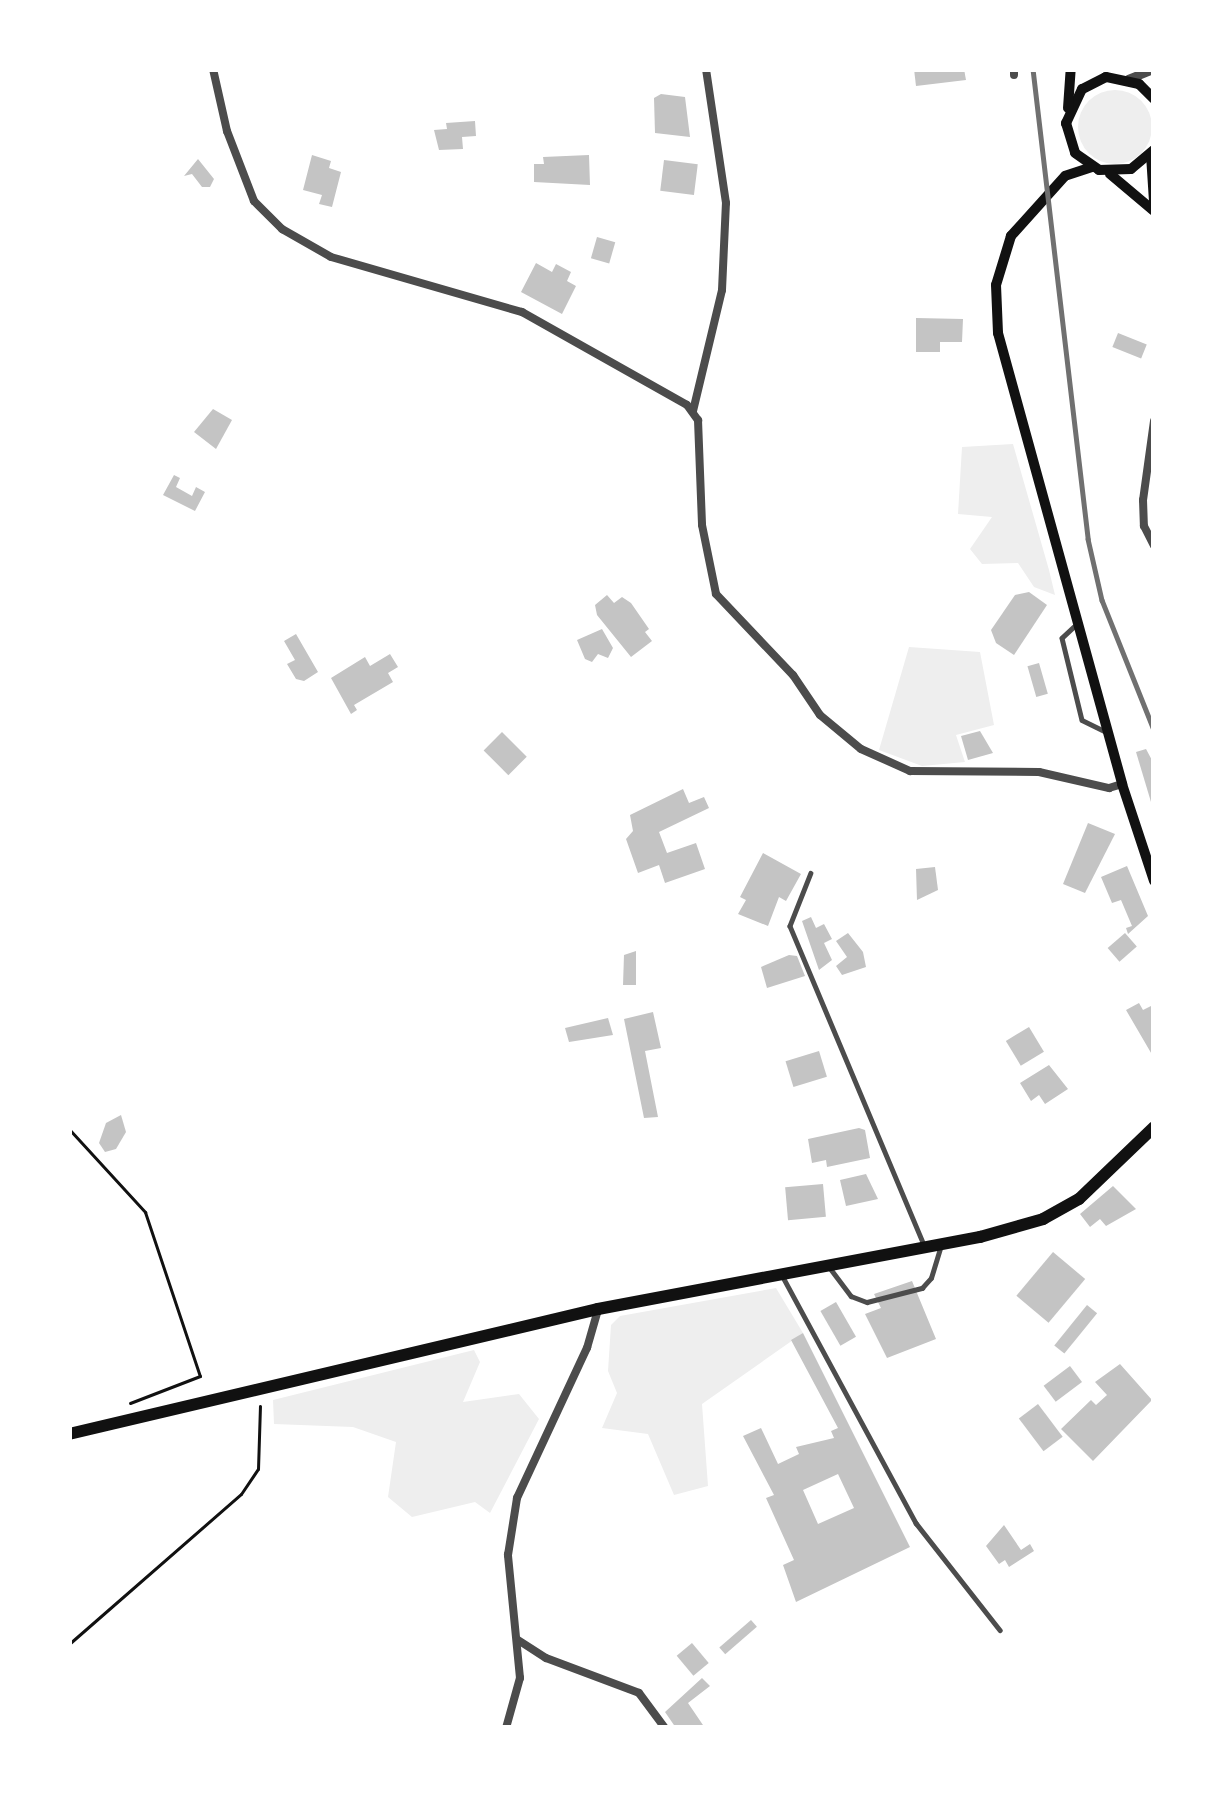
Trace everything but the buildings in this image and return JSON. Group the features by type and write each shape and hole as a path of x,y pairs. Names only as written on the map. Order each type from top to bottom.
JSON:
{"main road":[{"path":"1065,176 1070,69"},
{"path":"1106,69 1154,99"},
{"path":"1067,113 1093,82 1124,78"},
{"path":"1070,143 1092,167 1107,172 1154,211"},
{"path":"1107,172 1131,169 1152,152"},
{"path":"1152,152 1154,201"},
{"path":"1092,167 1065,176 1011,236 996,285 998,333 1122,784 1154,881"},
{"path":"69,1434 598,1309 941,1244 1043,1219 1096,1187 1154,1127"}],"street":[{"path":"213,69 226,131 254,201 282,229 331,257 522,312 693,413 698,420 702,525 716,594 793,675 820,715 873,756 910,771 1039,772 1108,788 1122,784"},
{"path":"693,413 722,290 726,203 706,69"},
{"path":"1124,78 1153,69"},
{"path":"1154,421 1143,500 1144,526 1154,546"},
{"path":"506,1728 520,1678 508,1555 517,1498 587,1348 598,1309"},
{"path":"518,1640 546,1658 639,1694 665,1728"}],"lane":[{"path":"1078,624 1062,638 1082,720 1108,732"},
{"path":"811,873 790,926 925,1246"},
{"path":"826,1264 851,1296 867,1302 922,1288 932,1278 941,1244"},
{"path":"781,1272 916,1522 1000,1630"}],"path":[{"path":"69,1129 145,1212 200,1376 128,1404 123,1421"},
{"path":"69,1645 241,1494 259,1469 260,1387"}],"shaded area":[{"path":"1115,90 1141,101 1152,127 1141,153 1115,164 1089,153 1078,127 1089,101"},
{"path":"1013,444 1055,595 1034,587 1018,563 982,564 970,549 992,517 958,514 962,447"},
{"path":"909,647 980,652 994,725 956,735 965,762 922,766 879,750"},
{"path":"776,1288 803,1333 702,1404 708,1486 674,1495 648,1434 602,1428 617,1393 608,1371 611,1325 620,1316"},
{"path":"474,1350 480,1362 463,1402 519,1394 539,1419 490,1513 475,1502 412,1517 388,1497 396,1442 353,1427 274,1424 273,1400"}],"railway":[{"path":"1033,69 1088,539 1102,600 1154,730"}]}
